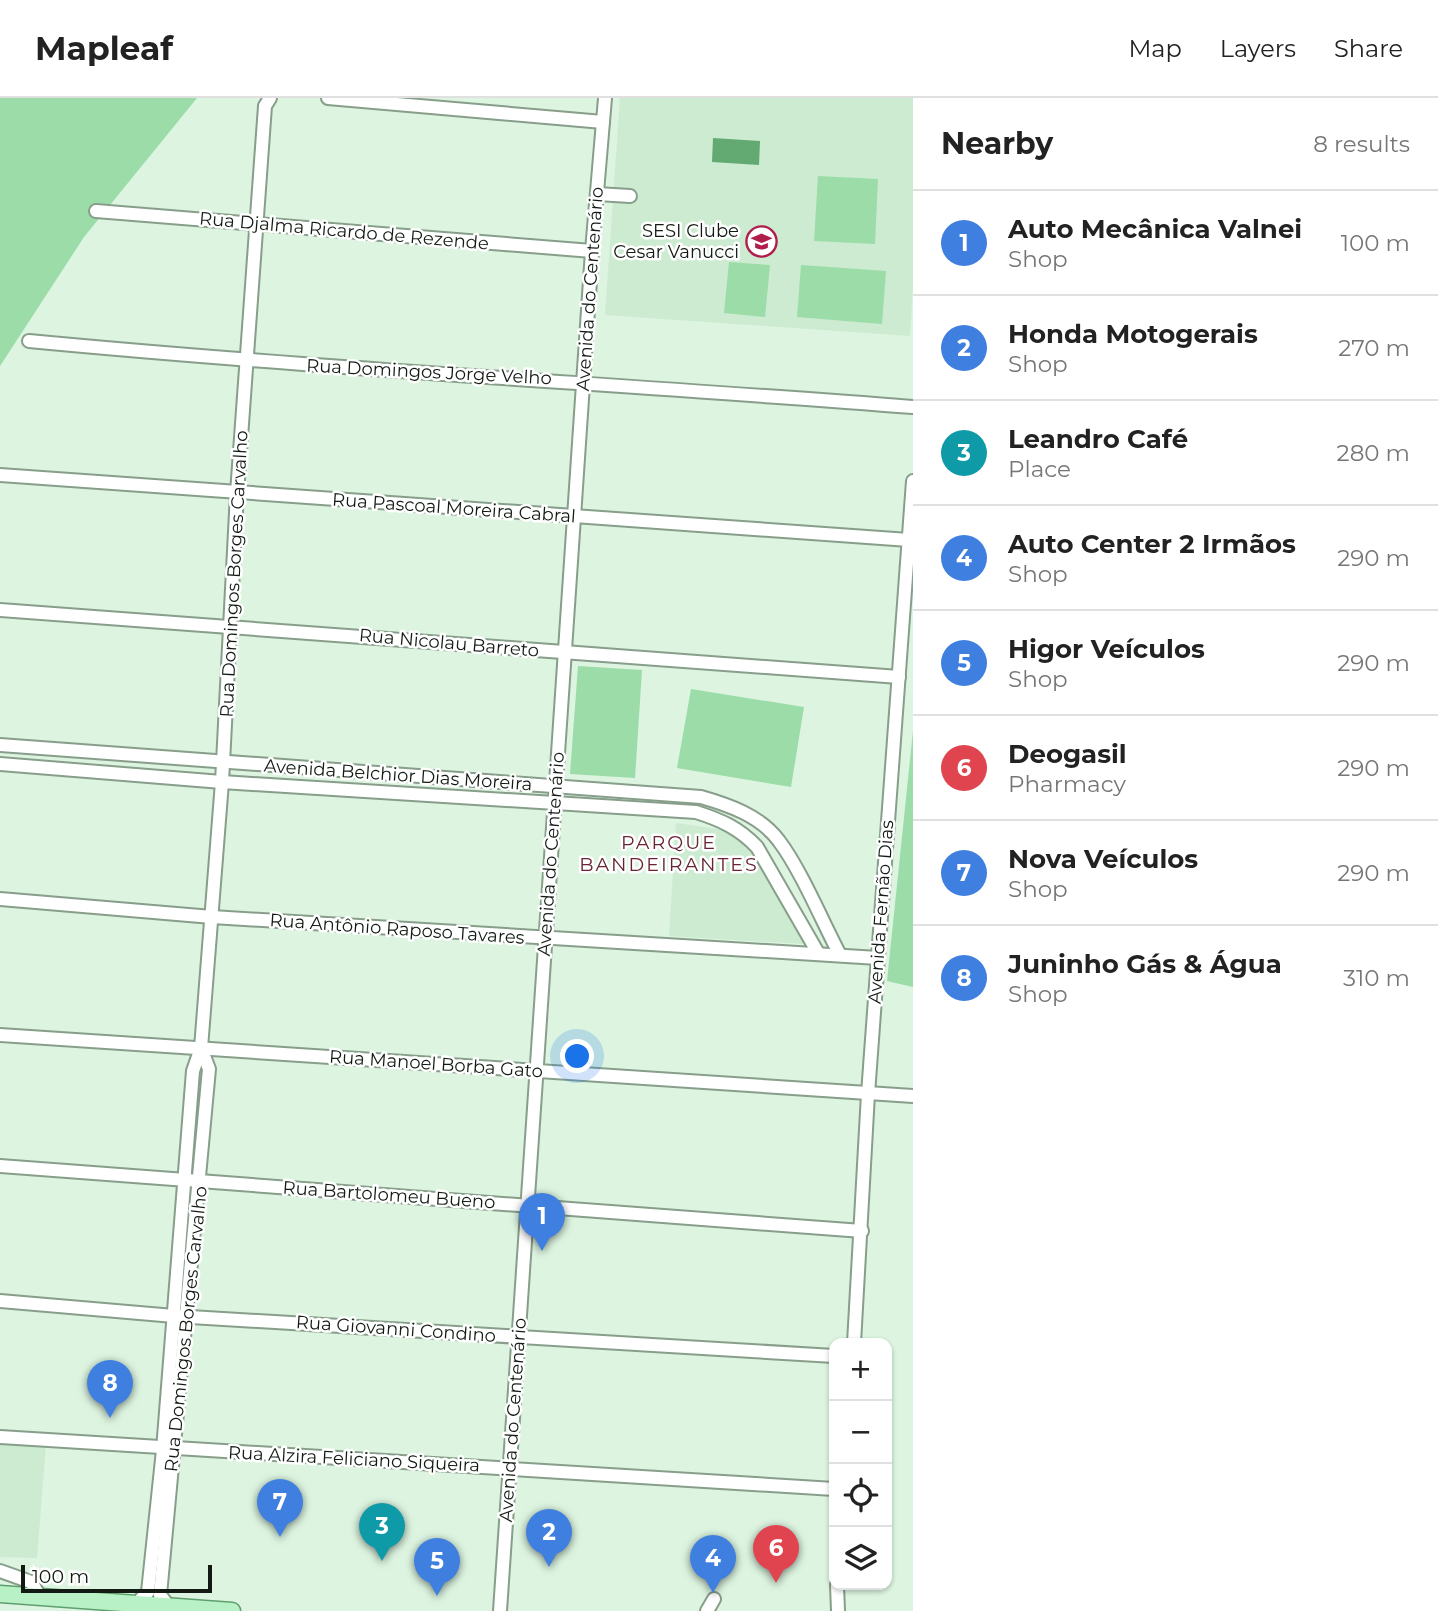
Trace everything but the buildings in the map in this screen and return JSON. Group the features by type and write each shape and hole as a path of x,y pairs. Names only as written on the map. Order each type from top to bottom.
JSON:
{"main road":[{"path":"0,1594 39,1595 134,1606 232,1611"}],"street":[{"path":"328,98 479,104 603,122"},
{"name":"Avenida do Centenário","path":"500,1611 592,251 605,98"},
{"name":"Rua Domingos Borges Carvalho","path":"181,1316 184,1179 193,1071 201,1048 212,917 237,493 265,106 269,99"},
{"path":"597,194 630,196"},
{"name":"Rua Djalma Ricardo de Rezende","path":"96,211 592,251"},
{"name":"Rua Domingos Jorge Velho","path":"29,341 247,362 583,382 913,407"},
{"name":"Rua Pascoal Moreira Cabral","path":"0,475 909,540"},
{"name":"Avenida Fernão Dias","path":"854,1338 868,1094 913,481"},
{"name":"Rua Nicolau Barreto","path":"0,610 230,625 899,677"},
{"name":"Avenida Belchior Dias Moreira","path":"0,745 701,797 729,805 756,819 779,840 840,955"},
{"name":"Avenida Belchior Dias Moreira","path":"0,764 222,782 696,812 723,820 743,832 757,847 818,953"},
{"name":"Rua Antônio Raposo Tavares","path":"0,899 212,917 878,958"},
{"name":"Rua Manoel Borba Gato","path":"0,1035 913,1096"},
{"name":"Rua Domingos Borges Carvalho","path":"170,1608 160,1595 181,1316 200,1181 209,1069 201,1048"},
{"name":"Rua Bartolomeu Bueno","path":"0,1166 862,1231"},
{"name":"Rua Giovanni Condino","path":"0,1301 181,1316 829,1356"},
{"name":"Rua Alzira Feliciano Siqueira","path":"0,1437 169,1450 510,1467 829,1489"},
{"name":"Rua Domingos Borges Carvalho","path":"134,1606 148,1592 169,1450"},
{"path":"0,1571 31,1583 39,1595"},
{"path":"830,1611 835,1590"},
{"path":"836,1590 838,1611"},
{"path":"707,1611 714,1599"}],"shaded area":[{"path":"0,98 197,98 84,237 0,366"},
{"name":"SESI Clube Cesar Vanucci","path":"620,98 913,98 913,287 910,336 605,315"},
{"path":"713,138 760,141 759,165 712,162"},
{"path":"818,176 878,179 875,244 814,241"},
{"path":"729,262 770,265 765,317 724,313"},
{"path":"801,265 886,271 882,324 797,317"},
{"path":"578,666 642,670 635,778 570,774"},
{"path":"691,689 804,707 791,787 677,768"},
{"path":"913,731 913,987 887,981"},
{"path":"676,823 725,830 757,855 806,941 804,944 669,936"},
{"path":"0,1442 46,1445 37,1558 0,1557"}],"place":[{"name":"SESI Clube Cesar Vanucci","path":"762,241"},
{"name":"Auto Mecânica Valnei","path":"542,1251"},
{"name":"Juninho Gás & Água","path":"110,1418"},
{"name":"Nova Veículos","path":"280,1537"},
{"name":"Leandro Café","path":"382,1561"},
{"name":"Honda Motogerais","path":"549,1567"},
{"name":"Deogasil","path":"776,1583"},
{"name":"Auto Center 2 Irmãos","path":"713,1593"},
{"name":"Higor Veículos","path":"437,1596"}],"district":[{"name":"PARQUE BANDEIRANTES","path":"669,853"}]}
